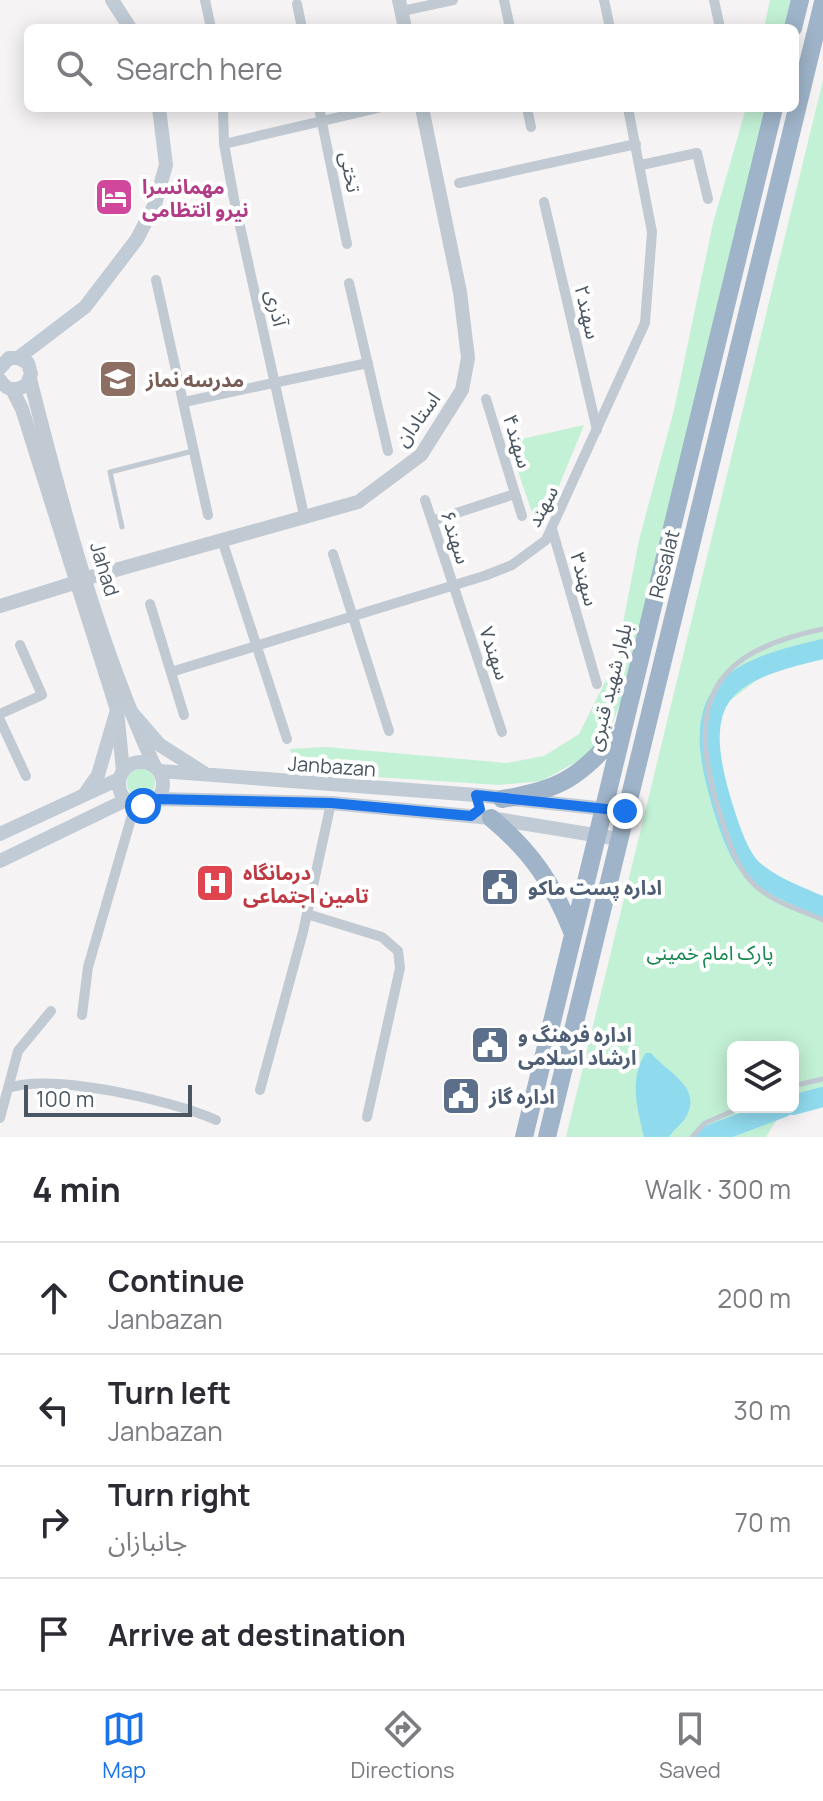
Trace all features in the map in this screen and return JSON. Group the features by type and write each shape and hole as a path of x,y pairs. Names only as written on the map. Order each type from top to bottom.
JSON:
{"highway":[{"path":"794,24 800,0"},
{"name":"Resalat","path":"799,101 823,2"},
{"name":"بلوار شهید قنبری","path":"524,1137 620,731 773,112"},
{"name":"Resalat","path":"547,1137 796,112"},
{"path":"723,319 745,325"},
{"path":"502,799 544,793 568,780 591,764 620,731"},
{"path":"491,818 523,844 542,868 558,896 573,935"}],"main road":[{"path":"112,0 127,24"},
{"path":"18,358 85,307 137,239 155,204 166,165 159,112"},
{"path":"0,368 9,358 28,363 30,379 23,388 6,385"},
{"path":"84,795 98,775 122,708 160,745 215,778"},
{"path":"0,834 84,795 121,775 137,762 157,768 163,788 158,799 143,806 131,802 0,861"},
{"name":"Janbazan","path":"157,768 215,778 476,795 625,811"},
{"path":"121,775 131,802"},
{"path":"471,816 480,809 476,795"},
{"name":"Janbazan","path":"158,799 331,803 491,818 619,839"}],"street":[{"path":"205,0 210,24"},
{"path":"400,6 453,0"},
{"path":"504,0 509,24"},
{"path":"604,0 609,24"},
{"path":"714,0 719,24"},
{"path":"297,4 301,24"},
{"name":"آذری","path":"223,112 224,144 304,515"},
{"name":"تختی","path":"320,112 347,244"},
{"path":"224,144 361,112"},
{"name":"استادان","path":"0,606 304,515 358,502 421,455 462,390 468,358 467,333 423,112"},
{"path":"528,112 531,127"},
{"name":"سهند","path":"171,672 512,565 546,540 645,323 652,232 629,112"},
{"path":"459,183 636,144"},
{"path":"641,165 697,153 708,199"},
{"name":"سهند۲","path":"544,202 597,430"},
{"path":"156,280 208,515"},
{"path":"349,283 388,451"},
{"path":"184,402 275,380 368,363"},
{"name":"Jahad","path":"30,379 81,580"},
{"name":"Jahad","path":"6,385 22,409 122,708 157,768"},
{"name":"سهند۴","path":"486,399 522,516"},
{"path":"432,521 515,494"},
{"name":"سهند۶","path":"425,500 453,585"},
{"name":"سهند۳","path":"552,529 597,684"},
{"path":"222,540 287,739"},
{"path":"333,554 389,731"},
{"name":"سهند۷","path":"453,585 502,732"},
{"path":"150,604 184,715"},
{"path":"20,645 42,695 0,717 26,776"},
{"name":"Jahad","path":"121,775 122,708"},
{"path":"82,1015 88,967 131,802"},
{"path":"260,1090 307,914 331,803"},
{"path":"307,914 382,937 398,951 400,968 367,1117"},
{"path":"0,1118 18,1051 51,1011"},
{"path":"8,1088 28,1081 91,1089 197,1111 216,1120"}],"lane":[{"path":"122,527 110,472 194,451"},
{"path":"823,629 760,645 733,665 713,694 704,727 714,795 741,868 755,886 769,896 823,920"},
{"path":"799,1085 823,1079"},
{"path":"692,1137 705,1123 728,1113"}],"green space":[{"path":"770,0 791,0 785,24 765,24"},
{"name":"پارک امام خمینی","path":"823,80 823,643 781,662 711,715 720,809 736,853 823,904 823,1106 799,1111 799,1041 727,1041 727,1113 792,1113 779,1116 766,1137 566,1137"},
{"path":"745,112 765,112 621,702 608,733 582,759 541,781 499,785 299,772 290,749 326,747 507,763 544,756 579,734 616,660 639,540 674,410 713,223"},
{"path":"584,425 554,498 536,524 508,442"},
{"path":"141,769 151,773 155,783 151,793 141,797 131,793 127,783 131,773"}],"water":[{"path":"646,1053 651,1053 680,1080 690,1097 686,1117 669,1137 644,1137 636,1082"}],"waterway":[{"path":"823,649 788,658 738,679 722,694 713,713 710,737 722,804 743,857 753,870 769,881 823,907"},
{"path":"799,1103 823,1097"},
{"path":"704,1137 768,1113"}],"place":[{"name":"مهمانسرا نیرو انتظامی","path":"114,197"},
{"name":"مدرسه نماز","path":"118,379"},
{"name":"درمانگاه تامین اجتماعی","path":"215,883"},
{"name":"اداره پست ماکو","path":"500,887"},
{"name":"اداره فرهنگ و ارشاد اسلامی","path":"490,1045"},
{"name":"اداره گاز","path":"461,1096"}],"route":[{"path":"143,806 158,799 331,803 471,816 480,809 476,795 625,811"}]}
